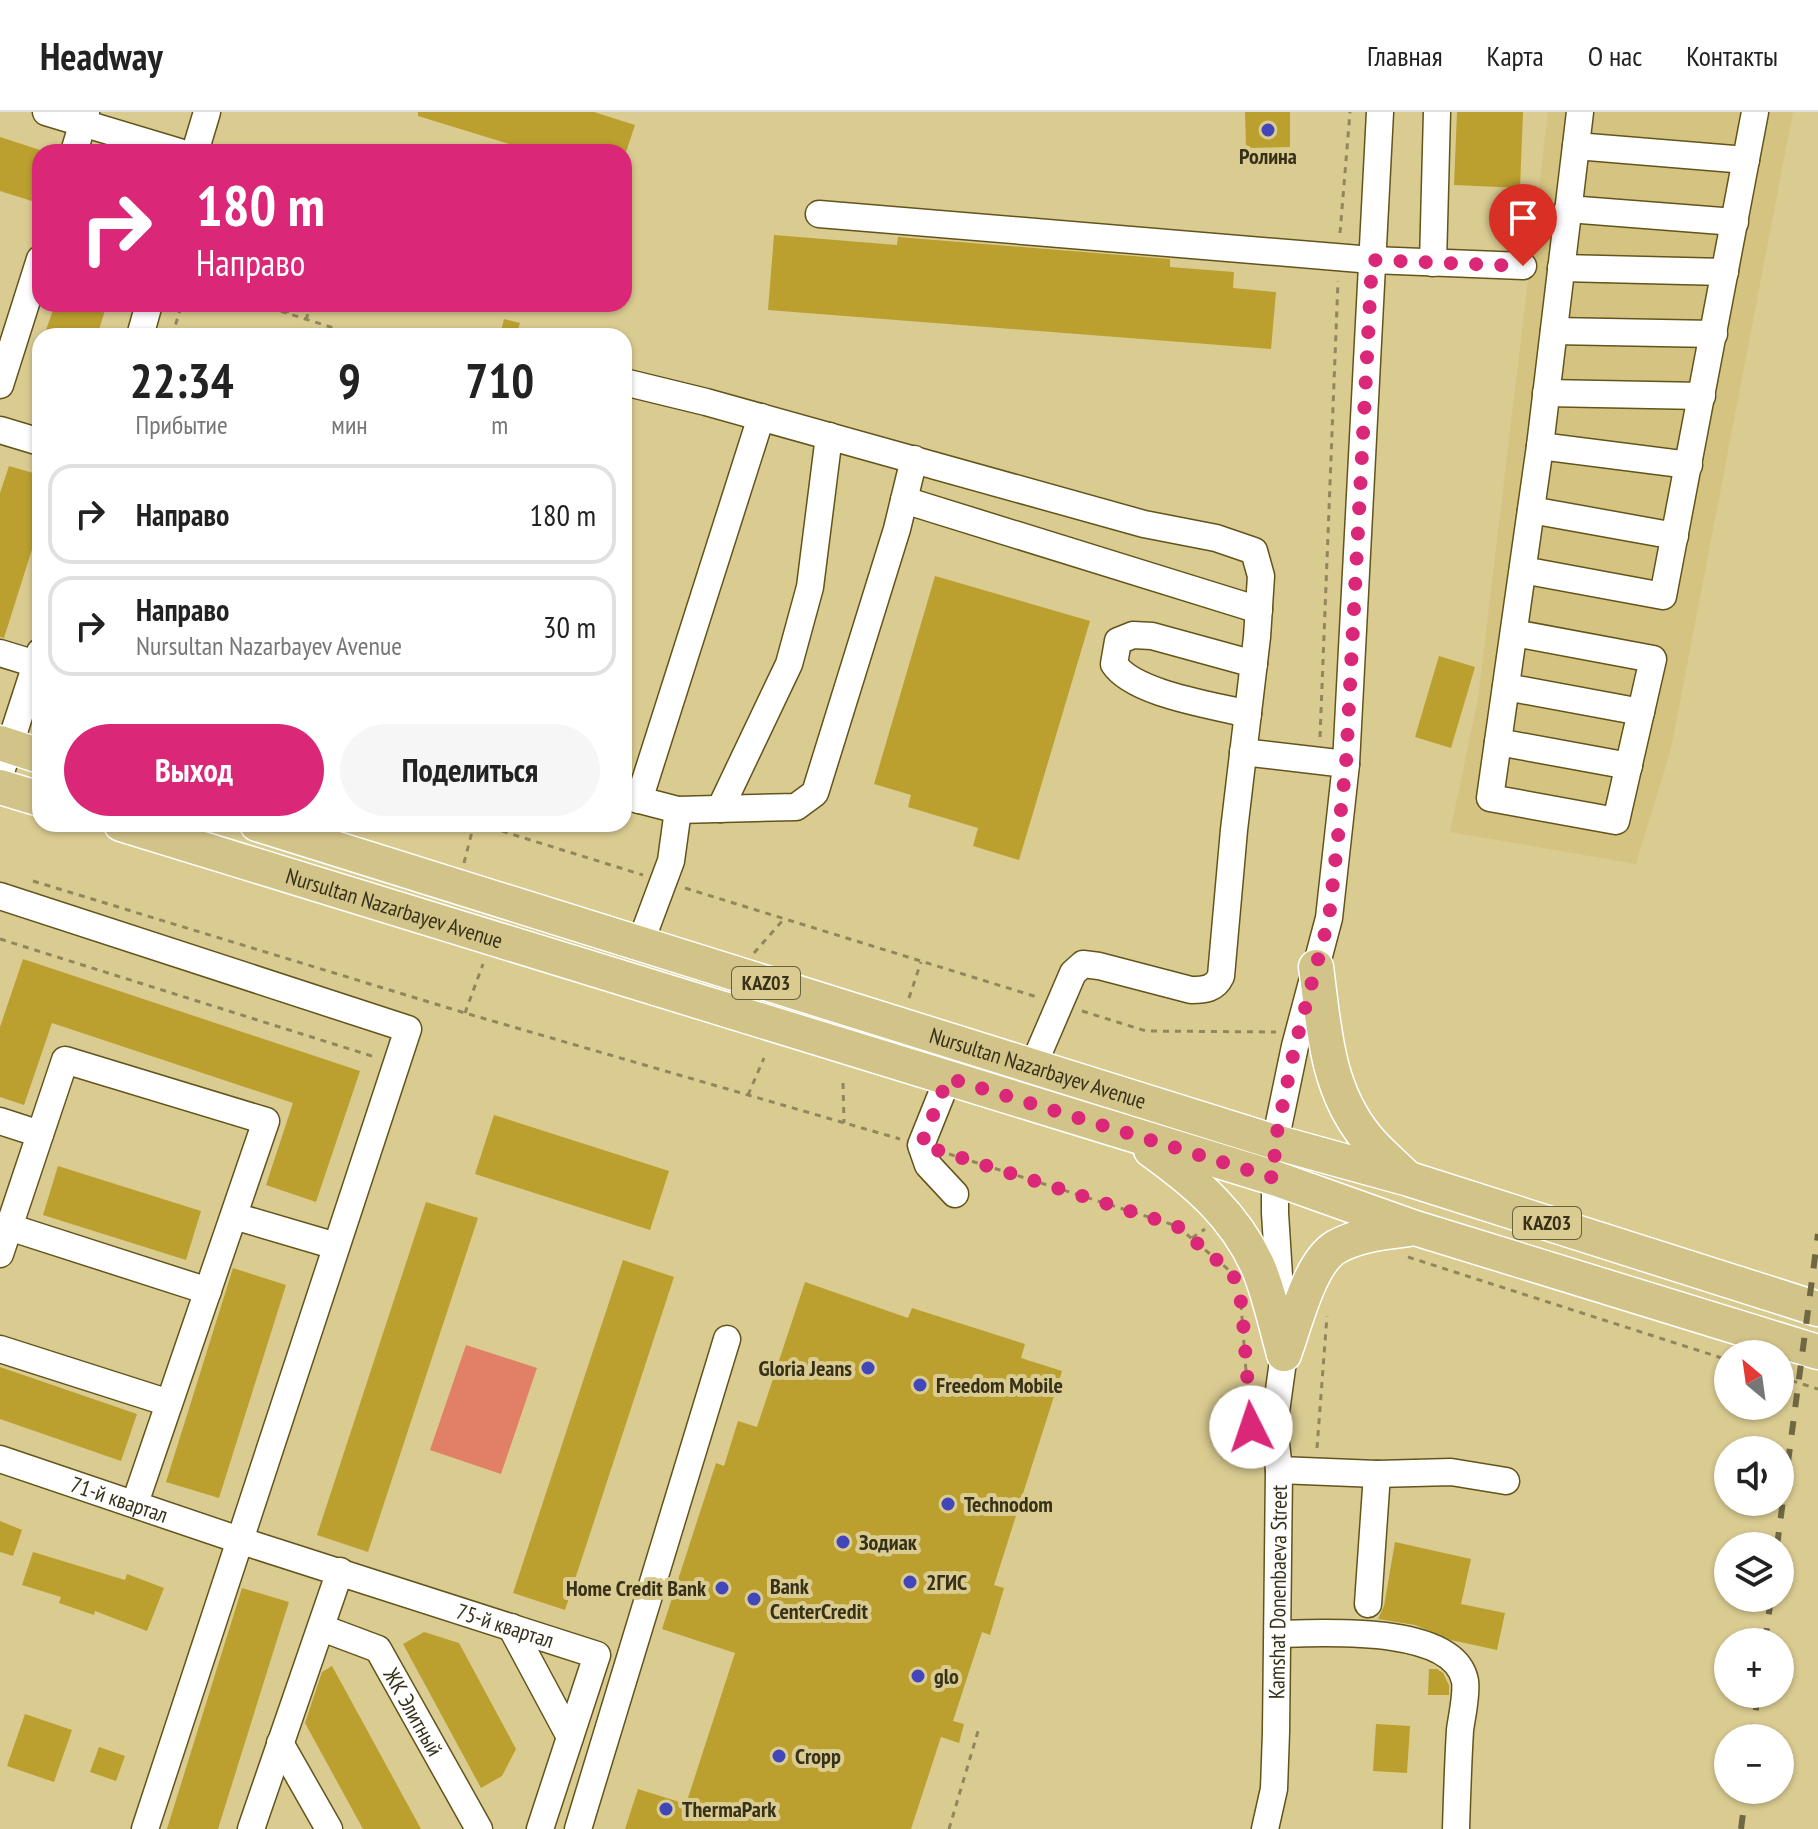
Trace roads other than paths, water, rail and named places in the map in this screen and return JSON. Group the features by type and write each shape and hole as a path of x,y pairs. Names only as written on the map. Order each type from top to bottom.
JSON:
{"main road":[{"path":"0,787 32,797"},
{"name":"Nursultan Nazarbayev Avenue","path":"147,832 1127,1134"},
{"name":"Nursultan Nazarbayev Avenue","path":"283,832 1275,1142 1409,1179 1818,1309"},
{"path":"1316,967 1329,1062 1340,1095 1367,1139 1409,1179"},
{"path":"1127,1134 1188,1176 1226,1213 1259,1271 1284,1354"},
{"name":"KАZ03","path":"1127,1134 1314,1193 1408,1241 1818,1352"},
{"path":"1284,1354 1312,1277 1334,1248 1369,1235 1408,1241"}],"street":[{"path":"46,112 85,118 157,144"},
{"path":"197,144 207,112"},
{"name":"Kamshat Donenbaeva Street","path":"1265,1829 1274,1789 1279,1470 1274,1426 1284,1354 1274,1178 1275,1142 1329,918 1346,764 1380,112"},
{"path":"1433,263 1437,112"},
{"path":"1514,633 1653,659 1616,821 1490,798 1540,446 1580,112"},
{"path":"1523,570 1663,596 1755,112"},
{"path":"77,144 85,118"},
{"path":"1576,146 1746,160"},
{"path":"1568,209 1735,222"},
{"path":"819,214 1372,260 1523,266"},
{"path":"1561,268 1725,272"},
{"path":"0,385 32,284"},
{"path":"1554,331 1714,334"},
{"path":"632,384 1144,524 1216,538 1254,551 1261,576 1259,610 1221,976 1217,985 1206,990 1191,990 1083,964 1073,973 1033,1066"},
{"path":"1546,393 1702,396"},
{"path":"761,417 632,798 678,810 796,807 815,793 914,459"},
{"path":"0,430 32,440"},
{"path":"720,809 789,664 810,587 829,436"},
{"path":"1540,446 1689,465"},
{"path":"904,500 1259,610"},
{"path":"1531,510 1675,536"},
{"path":"1248,714 1143,687 1121,674 1114,664 1118,641 1133,635 1152,636 1254,664"},
{"path":"0,653 32,657"},
{"path":"13,755 32,681"},
{"path":"1506,687 1641,712"},
{"path":"1498,742 1629,766"},
{"path":"1243,752 1346,764"},
{"path":"640,944 671,861 678,810"},
{"path":"0,896 408,1029 145,1829"},
{"path":"0,1254 65,1060 266,1121 135,1503"},
{"path":"948,1078 921,1145 928,1165 955,1194"},
{"path":"0,1121 40,1134"},
{"path":"234,1216 336,1246"},
{"path":"9,1227 208,1291"},
{"path":"578,1829 727,1339"},
{"path":"0,1349 169,1403"},
{"name":"71-й квартал","path":"0,1459 240,1538"},
{"path":"1279,1470 1377,1474 1451,1472 1506,1481"},
{"path":"1368,1604 1377,1474"},
{"name":"75-й квартал","path":"240,1538 597,1655 540,1829"},
{"path":"251,1829 340,1571"},
{"path":"511,1627 570,1737"},
{"name":"ЖК Элитный","path":"322,1628 378,1649 479,1829"},
{"path":"1278,1634 1359,1633 1405,1639 1449,1656 1465,1680 1457,1765 1456,1829"},
{"path":"280,1743 329,1829"}],"railway":[{"path":"1779,1532 1818,1234"},
{"path":"1767,1628 1769,1612"},
{"path":"1754,1724 1756,1708"},
{"path":"1741,1829 1744,1804"}],"place":[{"name":"Ролина","path":"1268,130"},
{"name":"Gloria Jeans","path":"868,1368"},
{"name":"Freedom Mobile","path":"920,1385"},
{"name":"Technodom","path":"948,1504"},
{"name":"Зодиак","path":"843,1542"},
{"name":"2ГИС","path":"910,1582"},
{"name":"Home Credit Bank","path":"722,1588"},
{"name":"Bank CenterCredit","path":"754,1599"},
{"name":"glo","path":"918,1676"},
{"name":"Cropp","path":"779,1756"},
{"name":"ThermaPark","path":"666,1809"}]}
